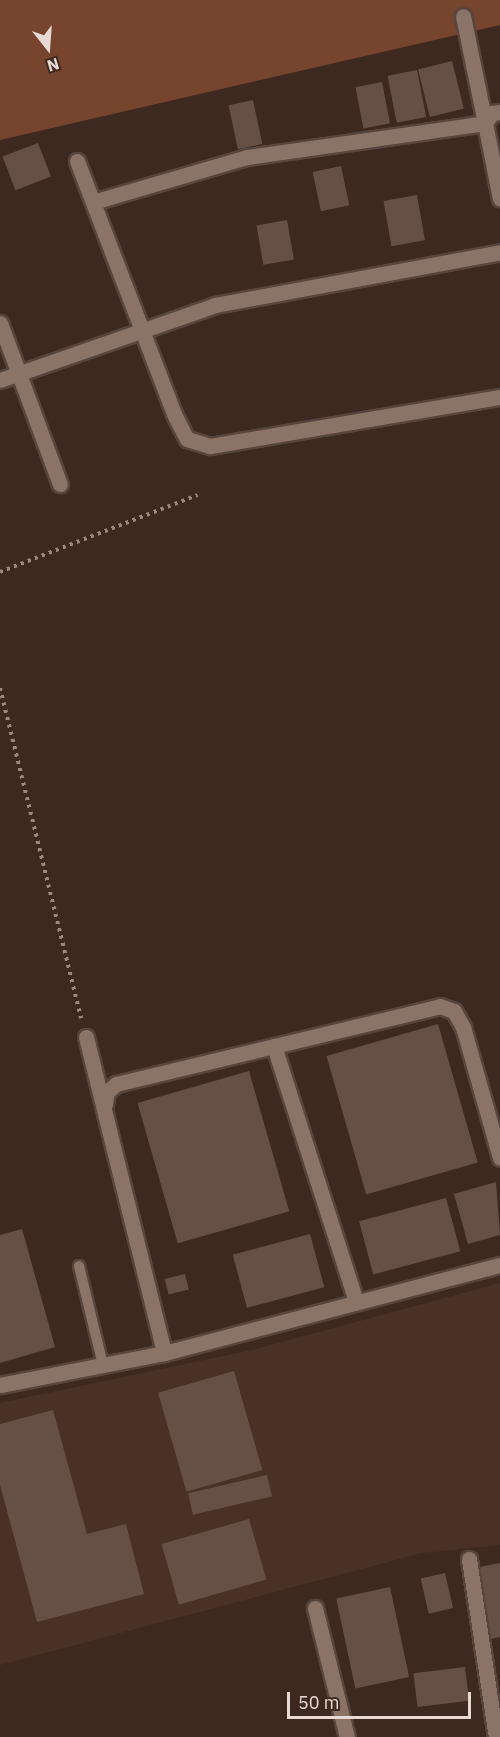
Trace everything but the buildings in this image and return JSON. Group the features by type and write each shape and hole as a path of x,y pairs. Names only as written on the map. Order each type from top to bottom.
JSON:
{"street":[{"path":"463,16 500,199"},
{"path":"93,202 247,157 485,123 492,114 500,112"},
{"path":"77,161 140,329 174,414 187,439 210,446 500,397"},
{"path":"0,380 140,329 215,305 500,252"},
{"path":"0,323 60,484"},
{"path":"105,1104 107,1092 116,1084 440,1006 454,1011 463,1027 500,1158"},
{"path":"86,1037 105,1104 164,1353"},
{"path":"274,1046 356,1302"},
{"path":"0,1385 164,1353 500,1265"},
{"path":"469,1559 496,1737"},
{"path":"315,1608 347,1737"}],"lane":[{"path":"79,1266 103,1365"}],"path":[{"path":"0,572 198,495"},
{"path":"0,688 86,1037"}],"shaded area":[{"path":"0,0 500,0 500,25 0,140"},
{"path":"500,1283 500,1545 422,1553 0,1665 0,1403 256,1349"}]}
